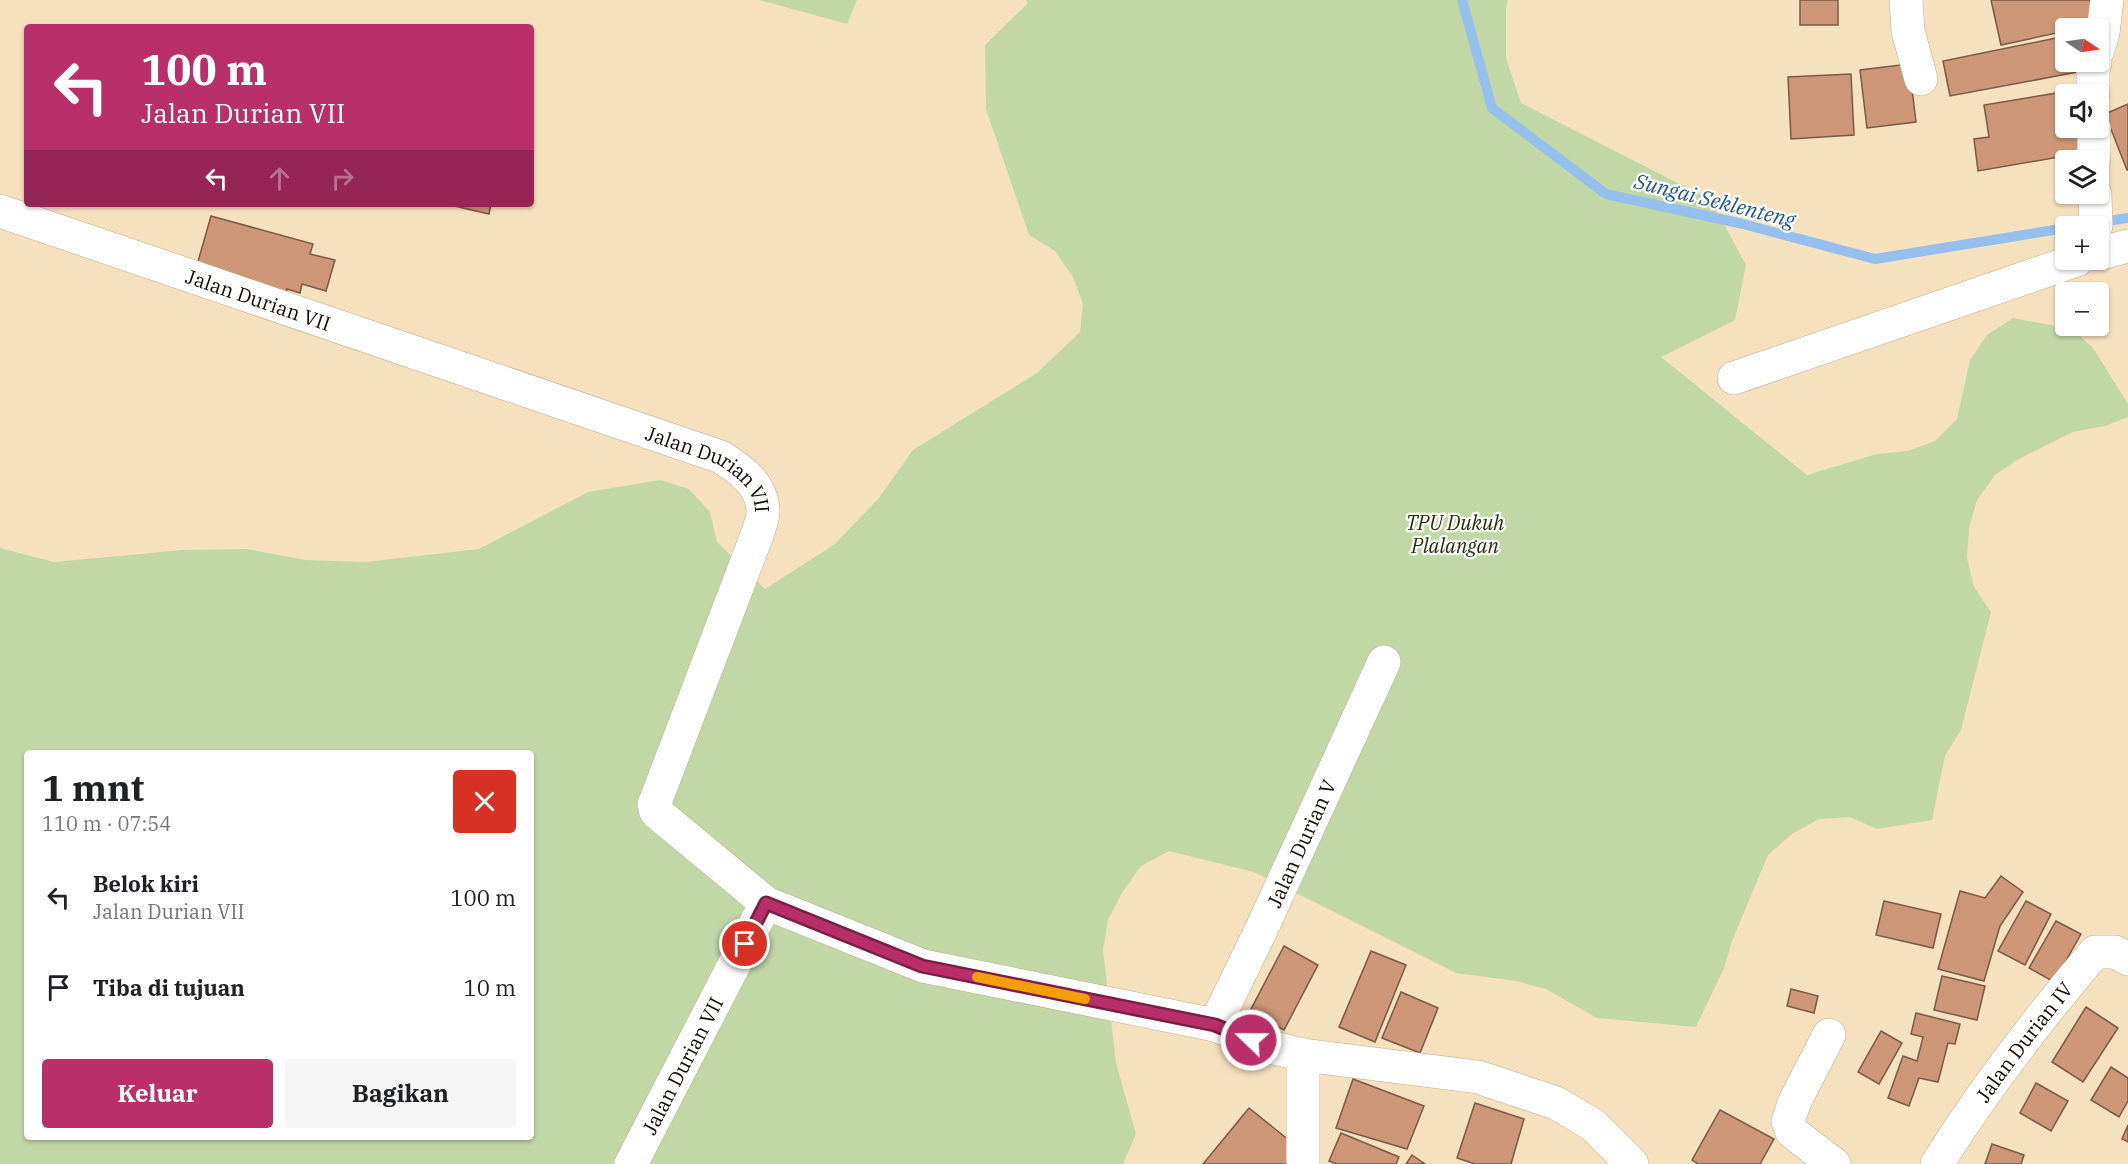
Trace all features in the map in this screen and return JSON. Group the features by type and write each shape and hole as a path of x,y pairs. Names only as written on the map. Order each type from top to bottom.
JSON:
{"street":[{"path":"1906,0 1908,31 1921,79"},
{"path":"2105,18 2107,0"},
{"name":"Jalan Durian VII","path":"0,211 721,458 741,471 759,491 763,512 757,535 654,804 656,812 766,903 631,1164"},
{"path":"2109,251 2128,246"},
{"path":"1734,378 2055,268"},
{"name":"Jalan Durian V","path":"1215,1025 1384,662"},
{"path":"766,903 922,966 1215,1025 1269,1047 1303,1055 1478,1077 1556,1103 1593,1125 1632,1164"},
{"name":"Jalan Durian IV","path":"1936,1164 1964,1120 2042,1014 2096,952 2115,952 2128,959"},
{"path":"1829,1035 1795,1101 1788,1121 1792,1132 1834,1164"},
{"path":"1303,1055 1303,1164"}],"green space":[{"path":"759,0 857,0 847,24"},
{"name":"TPU Dukuh Plalangan","path":"1027,0 1508,0 1506,58 1521,103 1711,200 1746,265 1735,320 1661,357 1807,475 1877,454 1908,451 1935,441 1957,419 1970,360 1988,334 2013,318 2055,326 2055,336 2080,336 2093,348 2128,404 2128,417 2105,426 2073,432 2019,459 1995,475 1977,500 1969,528 1967,558 1974,587 1991,612 1961,730 1945,756 1932,820 1877,829 1850,817 1819,819 1792,834 1768,855 1732,941 1724,968 1696,1027 1597,1018 1546,989 1516,981 1456,973 1254,872 1169,851 1141,866 1122,893 1108,920 1103,950 1116,1063 1136,1134 1123,1164 0,1164 0,548 54,562 183,550 246,549 306,560 366,562 479,549 588,492 660,480 689,489 710,512 717,542 765,589 835,544 878,499 913,450 1037,373 1080,332 1083,304 1073,277 1055,251 1029,235 986,109 985,45 1027,4"}],"building":[{"path":"1800,0 1838,0 1838,25 1800,25"},
{"path":"1991,0 2090,0 2094,18 2055,18 2055,33 2001,45"},
{"path":"2055,38 2055,72 2078,72 1950,96 1943,61"},
{"path":"1909,64 1916,122 1867,128 1860,70"},
{"path":"1851,74 1854,135 1791,139 1788,77"},
{"path":"2055,93 2055,138 2086,138 2088,150 2055,150 2055,158 1978,171 1974,139 1989,137 1984,105"},
{"path":"2128,104 2128,170 2109,124 2109,112"},
{"path":"459,207 490,207 489,214"},
{"path":"211,216 313,244 310,254 335,260 326,291 302,284 300,293 287,289 284,302 197,265"},
{"path":"2001,876 2023,892 2000,926 1984,981 1938,969 1960,891 1985,898"},
{"path":"1884,901 1941,914 1933,948 1876,935"},
{"path":"2026,901 2051,914 2025,965 1998,951"},
{"path":"2056,921 2081,934 2054,982 2029,968"},
{"path":"1284,946 1318,965 1284,1030 1250,1011"},
{"path":"1371,951 1406,965 1375,1042 1339,1027"},
{"path":"1942,976 1985,986 1977,1020 1934,1010"},
{"path":"1791,989 1818,996 1814,1013 1787,1006"},
{"path":"1401,992 1438,1008 1420,1053 1382,1038"},
{"path":"2086,1007 2118,1028 2083,1082 2052,1062"},
{"path":"1916,1013 1960,1024 1955,1044 1948,1043 1938,1082 1919,1078 1909,1106 1888,1098 1903,1056 1917,1061 1923,1037 1911,1034"},
{"path":"1881,1031 1902,1043 1879,1084 1858,1072"},
{"path":"2111,1067 2128,1078 2128,1101 2119,1117 2091,1100"},
{"path":"1353,1079 1424,1106 1407,1149 1336,1128"},
{"path":"2036,1083 2068,1101 2051,1131 2020,1113"},
{"path":"1475,1103 1524,1119 1511,1164 1475,1164 1457,1158"},
{"path":"1249,1108 1300,1149 1288,1164 1203,1164"},
{"path":"1720,1110 1774,1139 1760,1164 1698,1164 1692,1160"},
{"path":"2128,1125 2128,1142 2122,1139"},
{"path":"1341,1133 1399,1157 1396,1164 1337,1164 1329,1161"},
{"path":"1992,1144 2024,1155 2021,1164 1985,1164"},
{"path":"1412,1155 1425,1164 1406,1164"}],"waterway":[{"name":"Sungai Seklenteng","path":"1462,0 1492,108 1606,194 1743,224 1875,259 2055,230"},
{"name":"Sungai Seklenteng","path":"2109,221 2128,218"}],"slow traffic":[{"path":"977,977 1085,999"}],"route":[{"path":"745,944 766,903 922,966 1215,1025 1251,1040"}]}
